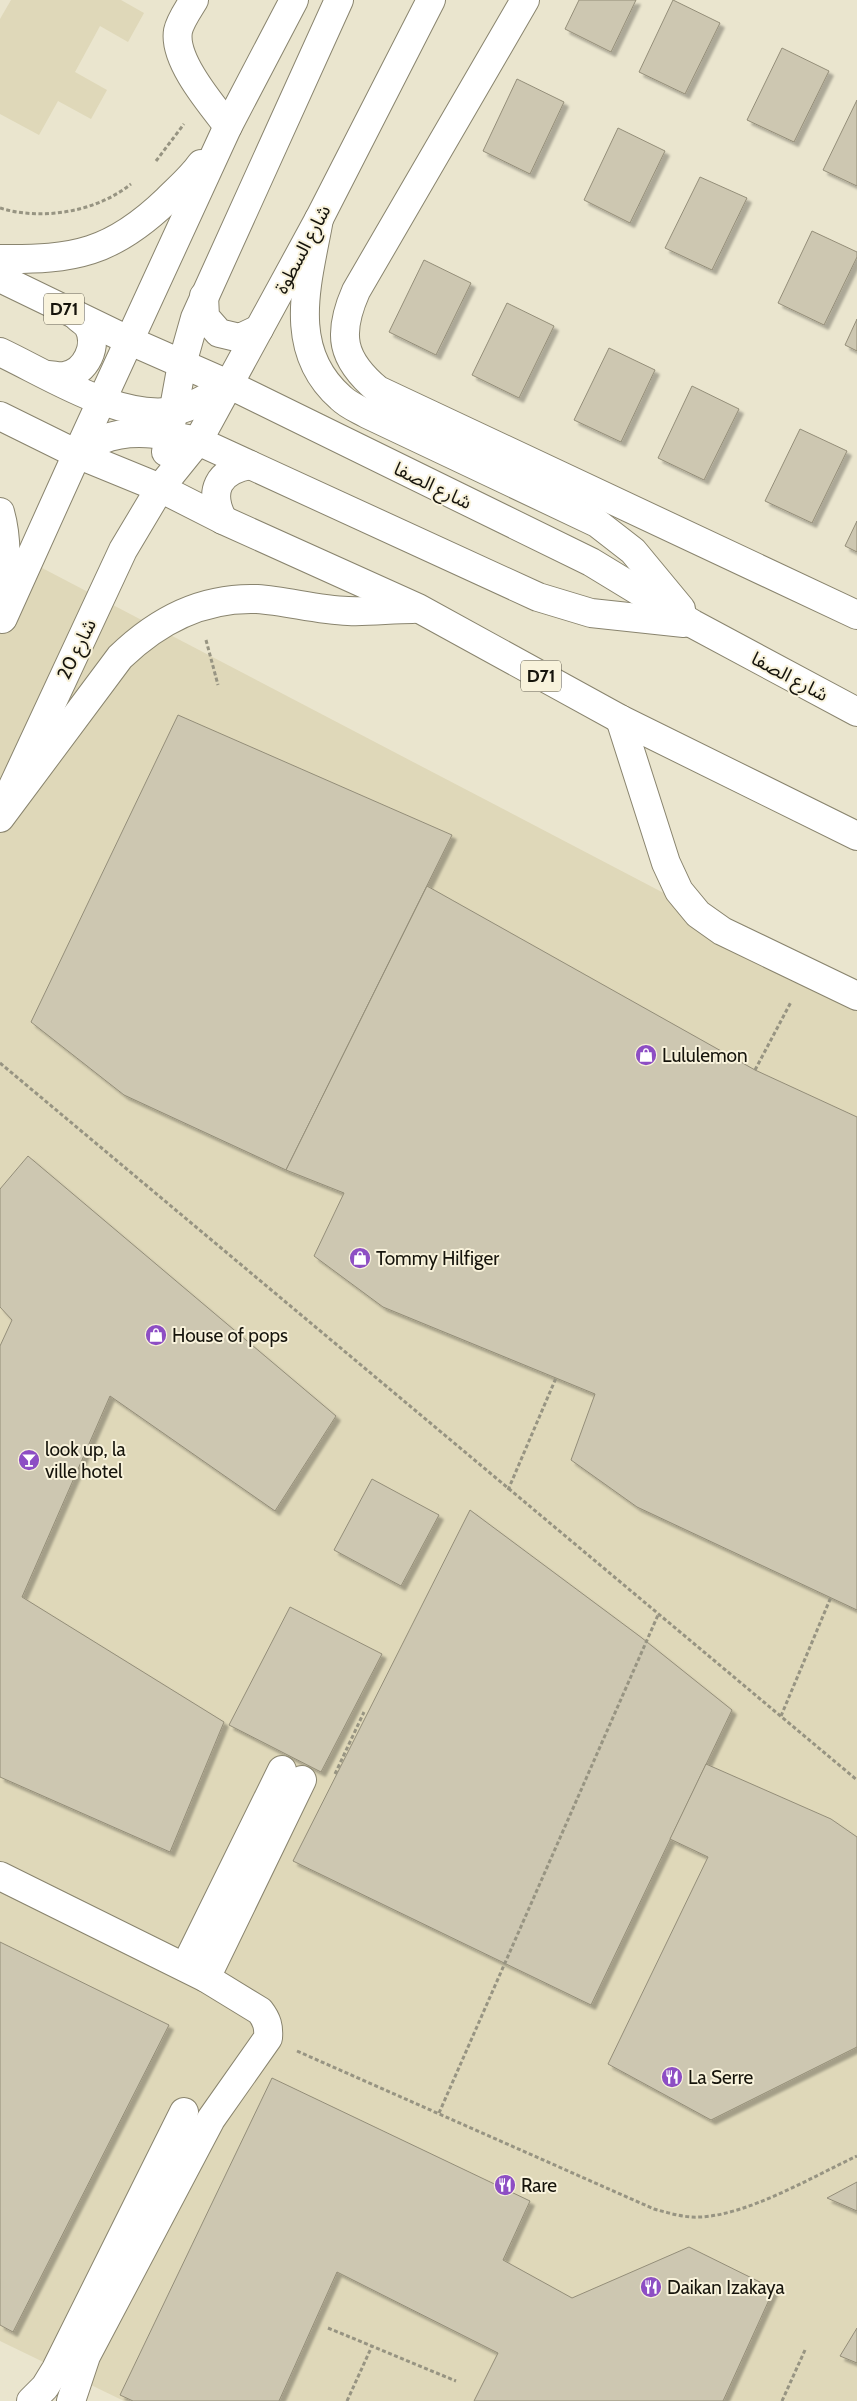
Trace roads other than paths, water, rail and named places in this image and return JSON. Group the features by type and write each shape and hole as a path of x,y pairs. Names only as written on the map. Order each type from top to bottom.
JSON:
{"main road":[{"path":"194,0 178,31 179,48 205,96 228,126"},
{"path":"1,622 128,340 228,126 294,0"},
{"path":"160,488 182,364 195,318 339,0"},
{"name":"شارع السطوة","path":"160,488 198,441 319,219 431,0"},
{"path":"525,0 356,291 346,313 344,337 350,358 362,376 378,390 857,615"},
{"path":"0,259 51,259 76,255 122,237 144,223 194,174 228,126"},
{"path":"319,219 306,292 303,321 308,347 321,377 341,399 367,414 597,523 633,551 693,624"},
{"name":"شارع الصفا","path":"0,278 128,340 228,384 591,562 693,624 857,712"},
{"path":"204,296 205,317 219,333 240,338 258,329"},
{"path":"48,375 64,376 79,370 89,358 92,342 88,326 76,315"},
{"path":"0,352 101,401 122,409 147,413 172,423 198,441 555,604 591,613 693,624"},
{"path":"77,454 102,440 123,434 145,432 172,423 228,384"},
{"name":"D71","path":"0,416 77,454 160,488 223,520 418,608 620,719 857,836"},
{"path":"223,520 216,506 216,491 219,484 223,477 235,468 250,465"},
{"name":"شارع 20","path":"0,814 63,674 123,550 160,488"},
{"path":"0,512 5,528 5,564 1,622"},
{"path":"0,818 120,656 142,636 168,620 196,608 226,600 256,599 348,611 418,608"},
{"path":"620,719 666,863 678,891 698,914 722,931 857,996"},
{"path":"195,1973 292,1775"},
{"path":"0,1876 195,1973 260,2011 266,2019 268,2038 211,2119 86,2356 71,2401"},
{"path":"31,2401 45,2387 56,2369 184,2112"}],"place":[{"name":"Lululemon","path":"646,1055"},
{"name":"Tommy Hilfiger","path":"360,1258"},
{"name":"House of pops","path":"156,1335"},
{"name":"look up, la ville hotel","path":"29,1460"},
{"name":"La Serre","path":"672,2077"},
{"name":"Rare","path":"505,2185"},
{"name":"Daikan Izakaya","path":"651,2287"}]}
